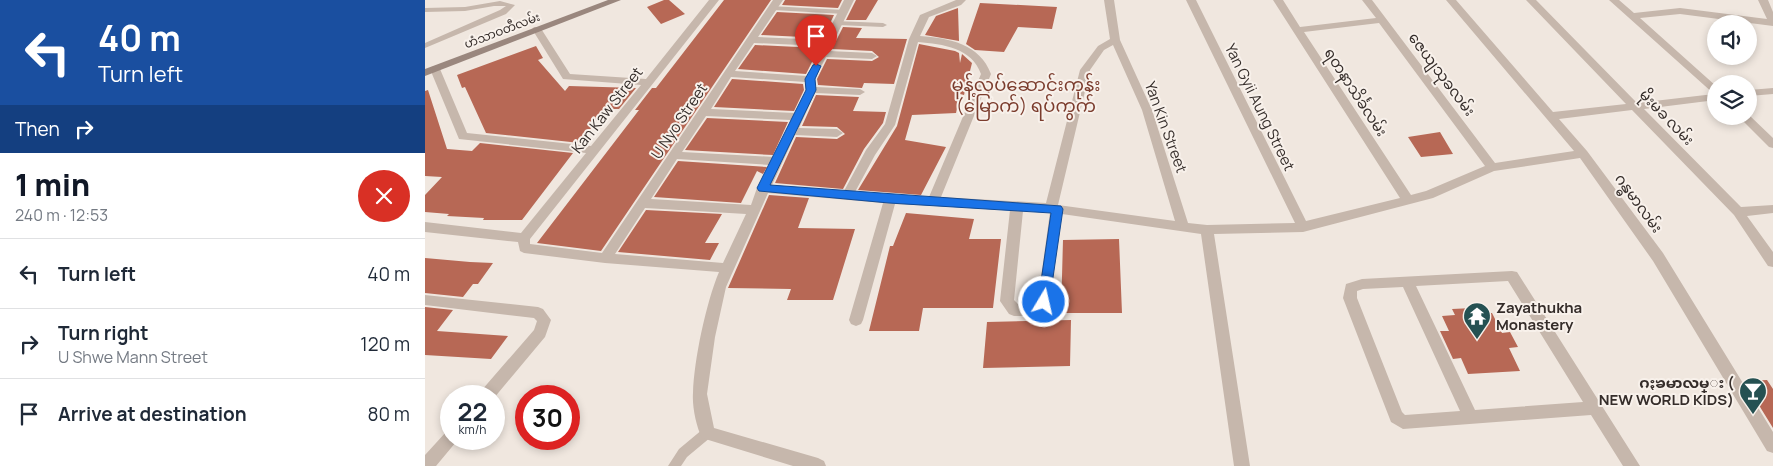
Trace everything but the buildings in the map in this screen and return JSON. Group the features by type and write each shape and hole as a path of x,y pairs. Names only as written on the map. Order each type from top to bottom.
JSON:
{"main road":[{"name":"ဟံသာဝတီလမ်း","path":"430,71 604,2 617,0"}],"street":[{"name":"Kan Kaw Street","path":"523,238 714,0"},
{"path":"818,466 707,433 700,394 708,337 719,287 763,188 798,117 822,54 849,0"},
{"path":"849,194 870,153 891,124 914,39 925,15 959,3 961,0"},
{"name":"Yan Kin Street","path":"1109,0 1115,40 1147,110 1183,226"},
{"name":"Yan Gyii Aung Street","path":"1191,0 1303,228"},
{"name":"ရတနာသိင်္ခလမ်း","path":"1278,0 1408,201"},
{"name":"ဇေယျသုခလမ်း","path":"1367,0 1493,166"},
{"name":"ဂန္ဓမာလမ်း","path":"1451,0 1583,154 1658,257 1773,446"},
{"name":"မိုးမခ လမ်း","path":"1531,0 1637,106 1738,212 1771,257"},
{"path":"1614,0 1707,83"},
{"path":"1632,16 1680,11 1773,23 1763,0"},
{"name":"U Nyo Street","path":"605,258 775,4"},
{"path":"1297,30 1382,20"},
{"path":"537,29 567,77 648,82"},
{"path":"914,39 942,42 969,52 979,57 984,64 986,74 934,200"},
{"path":"752,40 828,43"},
{"path":"1017,206 1007,302 1015,310 1033,310 1044,302 1054,209 1085,70 1101,48 1115,40"},
{"path":"822,54 872,56"},
{"path":"430,71 463,136 594,150"},
{"path":"729,74 860,92"},
{"path":"1757,92 1773,91"},
{"path":"1551,116 1707,97"},
{"path":"703,112 798,117"},
{"path":"1753,125 1773,144"},
{"path":"791,131 837,133"},
{"path":"763,188 849,194 889,199 934,200 1054,209 1207,230 1303,228 1429,195 1493,166 1583,154"},
{"path":"675,155 777,161"},
{"path":"856,320 889,199"},
{"path":"642,202 753,210"},
{"path":"1738,212 1773,209"},
{"path":"425,227 523,238 524,248 605,258 727,268"},
{"path":"1207,230 1242,466"},
{"path":"1595,408 1412,423 1403,422 1396,416 1350,298 1351,288 1361,284 1513,276 1595,408 1631,466"},
{"path":"1407,282 1471,418"},
{"path":"425,300 538,313 544,320 540,333 495,385"},
{"path":"426,466 440,450"}],"lane":[{"path":"425,10 443,7 466,9 496,0 511,5 503,12 425,46"},
{"path":"775,4 843,12"},
{"path":"838,23 883,25"},
{"path":"675,466 683,453 707,433"}],"place":[{"name":"Zayathukha Monastery","path":"1477,340"},
{"name":"ဂႏၶမာလမ္း ( NEW WORLD KIDS)","path":"1753,415"}],"district":[{"name":"မုန့်လုပ်ဆောင်းကုန်း (မြောက်) ရပ်ကွက်","path":"1026,94"}],"route":[{"path":"816,66 810,79 811,90 763,188 849,194 889,199 934,200 1057,209 1044,302"}]}
